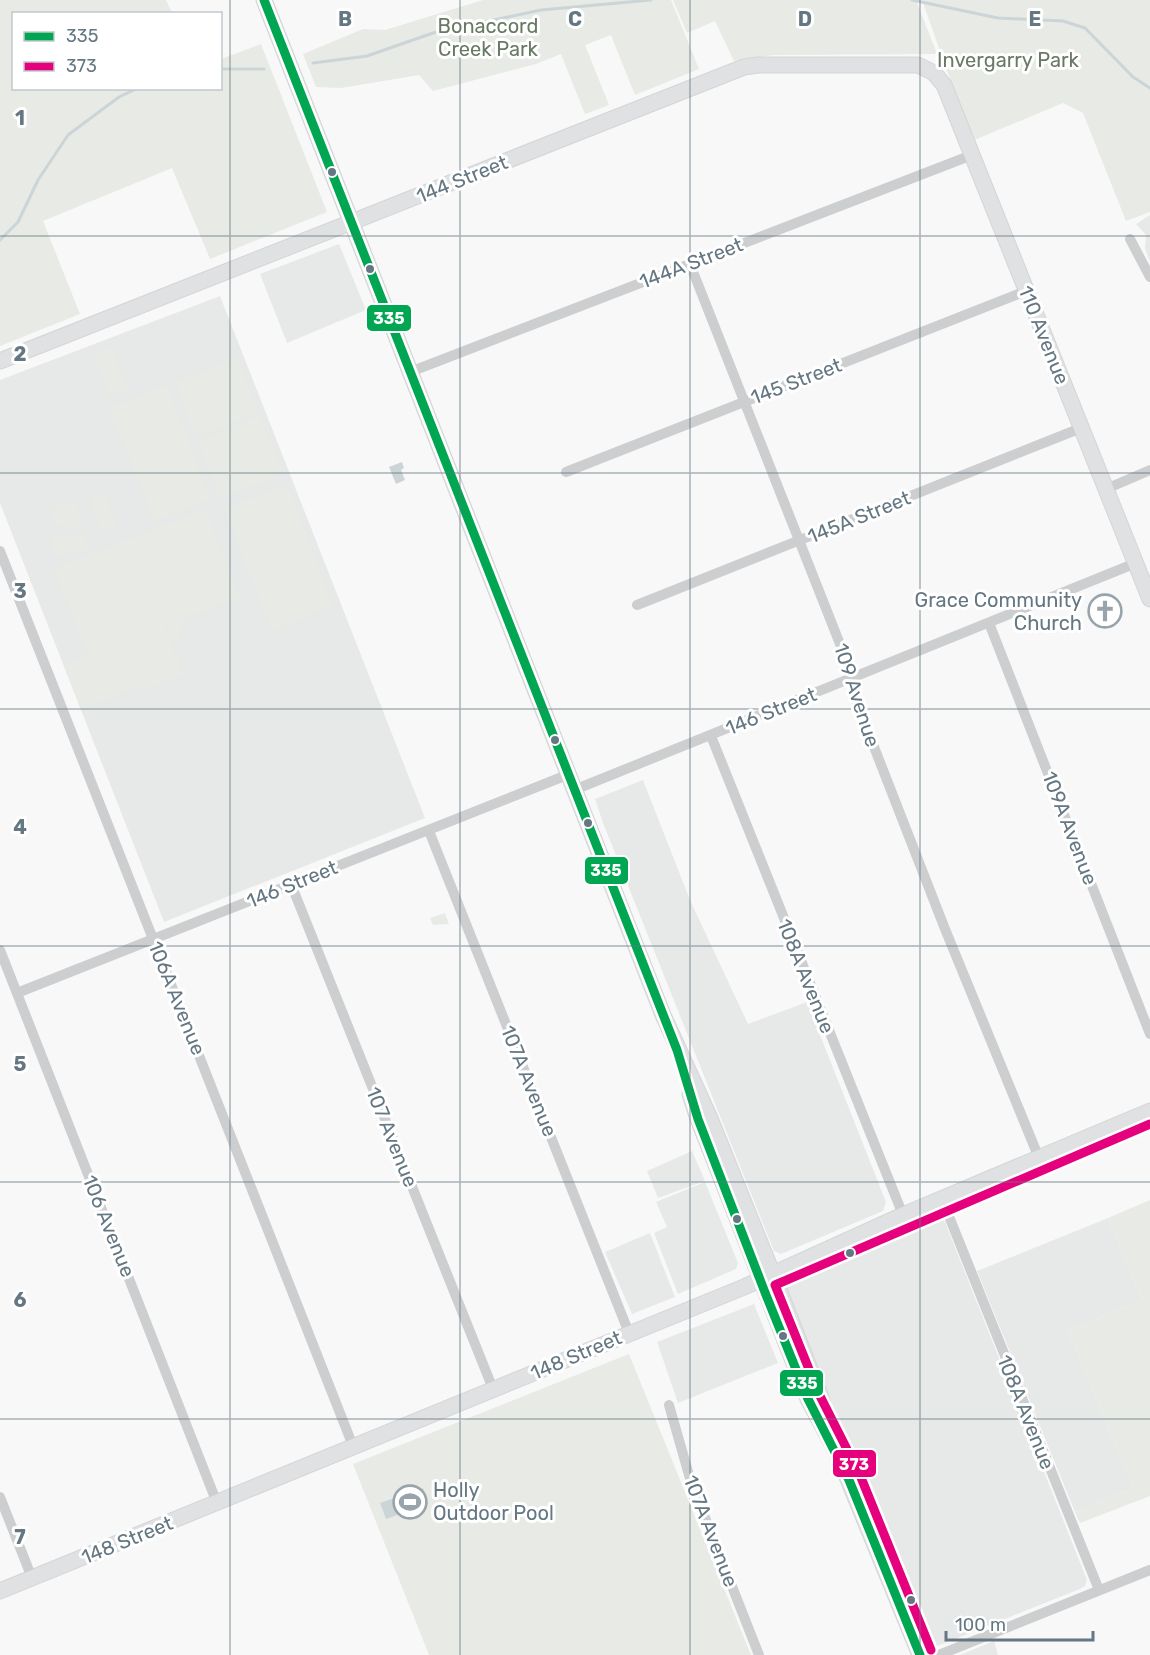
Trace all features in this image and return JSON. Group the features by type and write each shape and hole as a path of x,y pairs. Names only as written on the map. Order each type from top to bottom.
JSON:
{"main road":[{"path":"264,0 677,1050 698,1119 766,1277 808,1400 838,1455 920,1655"},
{"name":"144 Street","path":"0,361 744,67 895,64 918,65 934,73"},
{"name":"110 Avenue","path":"934,73 944,85 1150,599"},
{"name":"148 Street","path":"0,1592 766,1277 903,1215 1150,1112"}],"street":[{"name":"144A Street","path":"410,372 972,155"},
{"path":"1130,239 1150,277"},
{"name":"109 Avenue","path":"690,264 854,677 853,693 945,929 1039,1158"},
{"name":"145 Street","path":"566,472 1026,291"},
{"name":"145A Street","path":"637,605 1081,428"},
{"path":"1106,489 1150,470"},
{"name":"106A Avenue","path":"0,550 353,1446"},
{"name":"146 Street","path":"574,790 1136,563"},
{"name":"109A Avenue","path":"989,623 1150,1034"},
{"name":"108A Avenue","path":"711,736 903,1215"},
{"name":"146 Street","path":"17,993 567,775"},
{"name":"107A Avenue","path":"429,831 629,1333"},
{"name":"107 Avenue","path":"291,884 493,1389"},
{"name":"106 Avenue","path":"0,950 217,1503"},
{"name":"108A Avenue","path":"942,1199 1099,1590"},
{"name":"107A Avenue","path":"669,1405 691,1482 759,1655"},
{"path":"0,1497 32,1578"},
{"path":"939,1655 1150,1570"}],"shaded area":[{"path":"1150,215 1150,261 1145,249 1146,235 1136,224"},
{"path":"339,244 366,310 287,343 260,274"},
{"path":"220,296 425,818 164,922 0,503 0,380"},
{"path":"402,462 404,468 401,470 405,480 396,484 389,467"},
{"path":"643,780 690,900 748,1024 807,1002 886,1202 883,1211 781,1254 774,1251 595,799"},
{"path":"692,1151 705,1181 658,1198 647,1171"},
{"path":"705,1182 738,1263 736,1269 678,1294 654,1233 667,1227 656,1202"},
{"path":"932,1213 937,1213 945,1222 1087,1580 1085,1586 1080,1589 935,1647 926,1641 784,1285 789,1275"},
{"path":"1108,1218 1142,1300 1068,1330 1133,1488 1075,1512 977,1271"},
{"path":"650,1233 675,1297 632,1314 605,1252"},
{"path":"754,1304 778,1363 678,1403 657,1342"},
{"path":"423,1488 428,1504 386,1519 380,1503"},
{"path":"994,1641 998,1655 960,1655"}],"green space":[{"path":"0,0 166,0 172,12 12,12 12,90 222,90 222,59 261,44 327,212 210,259 172,168 43,221 80,314 0,346"},
{"name":"Bonaccord Creek Park","path":"483,0 671,0 699,69 635,95 611,35 585,45 609,105 585,114 561,54 536,64 433,91 419,75 341,88 316,87 303,54 363,29 385,30"},
{"path":"673,0 916,0 937,54 773,55 734,61 715,21 687,33"},
{"name":"Invergarry Park","path":"922,0 1150,0 1150,212 1126,221 1083,113 1063,103 972,141"},
{"path":"112,348 128,388 110,396 94,356"},
{"path":"237,358 258,412 196,437 176,383"},
{"path":"167,385 210,499 154,521 109,408"},
{"path":"260,416 283,473 220,499 198,441"},
{"path":"287,485 333,605 273,631 224,509"},
{"path":"105,494 118,526 102,532 89,500"},
{"path":"74,500 82,517 78,518 81,526 73,529 63,528 61,524 58,525 51,509"},
{"path":"205,509 240,597 165,625 183,674 140,692 138,687 81,709 64,666 88,656 53,569"},
{"path":"65,533 69,540 83,534 90,549 72,556 70,551 57,556 50,539"},
{"path":"180,621 183,631 181,637 172,640 167,627"},
{"path":"445,913 449,924 433,925 430,918"},
{"path":"1150,1200 1150,1496 1080,1523 1075,1512 1133,1488 1068,1330 1142,1300 1108,1218"},
{"path":"629,1354 751,1655 429,1655 353,1464"}],"waterway":[{"path":"313,63 367,56 433,33 541,10 651,0"},
{"path":"912,0 998,18 1063,21 1085,28 1133,77 1150,88"},
{"path":"222,69 264,69"},
{"path":"0,240 18,222 38,180 68,135 119,97 134,90"}],"transit line":[{"name":"335","path":"264,0 677,1050 698,1119 766,1295 808,1399 849,1480 920,1655"},
{"name":"373","path":"931,1650 860,1475 819,1394 775,1285 1150,1124"}],"place":[{"name":"Grace Community Church","path":"1105,611"},
{"name":"Holly Outdoor Pool","path":"410,1502"}]}
